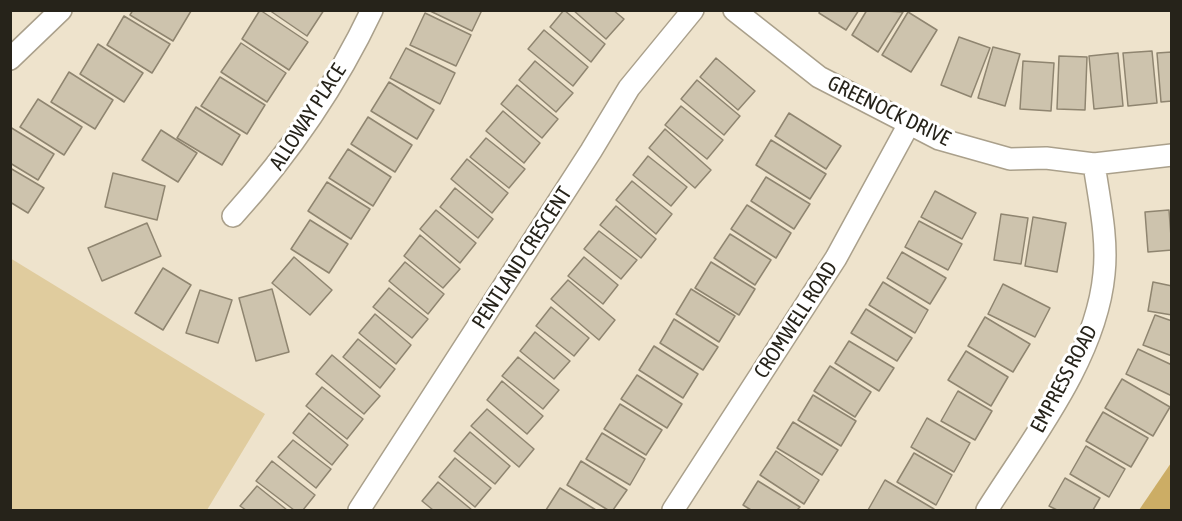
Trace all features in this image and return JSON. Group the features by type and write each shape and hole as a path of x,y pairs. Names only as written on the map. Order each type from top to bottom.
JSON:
{"street":[{"path":"10,59 61,10"},
{"name":"ALLOWAY PLACE","path":"233,216 273,172 299,135 372,10"},
{"name":"PENTLAND CRESCENT","path":"359,510 591,151 629,88 693,10"},
{"name":"GREENOCK DRIVE","path":"734,10 819,77 939,139 1010,159 1046,158 1094,164 1172,155"},
{"name":"CROMWELL ROAD","path":"674,510 836,258 909,124"},
{"name":"EMPRESS ROAD","path":"987,510 1084,350 1100,308 1105,271 1094,164"}],"shaded area":[{"path":"10,258 265,414 207,510 11,510"},
{"path":"1171,463 1171,510 1139,510"}],"building":[{"path":"133,10 191,11 173,41 130,15"},
{"path":"260,10 308,42 289,70 242,39"},
{"path":"269,10 324,10 307,36"},
{"path":"428,10 482,10 472,31"},
{"path":"564,10 605,44 591,62 550,27"},
{"path":"573,10 613,10 624,19 606,39"},
{"path":"820,10 859,10 846,30 819,13"},
{"path":"867,10 903,12 878,52 852,35"},
{"path":"908,12 937,30 911,72 882,55"},
{"path":"425,13 471,35 456,66 410,45"},
{"path":"124,16 170,44 152,73 107,45"},
{"path":"544,30 588,67 573,86 528,49"},
{"path":"959,37 990,48 971,97 941,85"},
{"path":"241,43 286,73 267,102 221,72"},
{"path":"98,44 143,73 124,102 80,74"},
{"path":"993,47 1020,54 1005,106 978,98"},
{"path":"406,48 455,73 440,104 390,78"},
{"path":"1152,51 1157,103 1128,106 1123,53"},
{"path":"1172,52 1172,101 1161,102 1157,53"},
{"path":"1118,53 1123,106 1094,109 1089,56"},
{"path":"1059,56 1087,57 1085,110 1057,109"},
{"path":"716,58 755,91 738,110 700,77"},
{"path":"535,61 573,93 556,112 519,80"},
{"path":"1023,61 1054,63 1051,111 1020,109"},
{"path":"69,72 113,100 95,129 51,102"},
{"path":"220,77 265,105 247,134 201,106"},
{"path":"697,80 740,116 724,135 681,99"},
{"path":"389,82 434,110 417,139 371,111"},
{"path":"517,85 558,119 542,138 501,104"},
{"path":"38,99 82,127 64,155 20,127"},
{"path":"681,106 723,140 707,159 665,125"},
{"path":"196,107 240,135 222,165 177,138"},
{"path":"503,111 540,143 524,163 486,131"},
{"path":"789,113 841,146 826,169 775,136"},
{"path":"368,117 412,145 395,172 351,144"},
{"path":"10,127 54,154 38,180 10,163"},
{"path":"665,129 711,170 695,188 649,148"},
{"path":"161,130 197,153 178,182 142,160"},
{"path":"486,138 525,169 509,188 470,157"},
{"path":"771,140 826,174 810,199 756,165"},
{"path":"348,149 391,177 373,206 329,178"},
{"path":"648,156 687,187 671,206 633,175"},
{"path":"467,159 508,193 492,213 451,179"},
{"path":"10,168 44,188 28,213 10,202"},
{"path":"113,173 165,186 157,220 105,207"},
{"path":"766,177 810,204 794,229 751,201"},
{"path":"632,181 672,214 656,234 616,200"},
{"path":"327,182 370,209 351,239 308,211"},
{"path":"455,188 493,219 478,238 440,207"},
{"path":"935,191 976,213 962,239 921,217"},
{"path":"747,205 791,233 776,258 731,229"},
{"path":"616,206 656,239 641,258 600,225"},
{"path":"436,210 476,243 460,263 420,229"},
{"path":"1169,210 1172,250 1148,252 1145,212"},
{"path":"1001,214 1028,218 1021,264 994,260"},
{"path":"1033,217 1066,223 1057,272 1025,266"},
{"path":"310,220 348,244 329,273 291,249"},
{"path":"919,221 962,244 948,270 905,247"},
{"path":"147,223 161,256 102,281 88,248"},
{"path":"599,231 637,260 621,279 584,249"},
{"path":"730,234 771,260 755,285 714,258"},
{"path":"420,235 460,269 443,288 404,256"},
{"path":"902,252 946,278 930,304 887,278"},
{"path":"294,257 332,290 310,315 272,283"},
{"path":"584,257 618,285 603,304 568,276"},
{"path":"405,262 444,294 428,314 389,281"},
{"path":"711,262 755,289 739,315 695,288"},
{"path":"163,268 191,285 163,330 135,313"},
{"path":"568,280 615,320 599,340 551,299"},
{"path":"883,282 928,310 915,333 869,305"},
{"path":"1153,282 1172,286 1172,315 1148,311"},
{"path":"1003,284 1050,308 1035,337 988,314"},
{"path":"389,288 428,319 412,338 373,307"},
{"path":"272,289 289,352 256,361 239,298"},
{"path":"691,289 735,316 719,342 676,314"},
{"path":"200,290 232,300 218,343 186,333"},
{"path":"551,307 589,338 574,356 536,326"},
{"path":"866,309 912,338 897,361 851,333"},
{"path":"375,314 411,345 396,364 359,333"},
{"path":"1155,315 1172,321 1172,356 1143,345"},
{"path":"985,317 1030,344 1013,372 968,346"},
{"path":"674,319 718,347 703,370 660,343"},
{"path":"535,332 570,361 554,379 520,351"},
{"path":"358,339 395,369 380,388 343,357"},
{"path":"849,341 894,368 879,391 835,363"},
{"path":"654,346 698,374 683,398 639,370"},
{"path":"1138,349 1172,365 1172,396 1126,374"},
{"path":"966,351 1008,377 991,406 948,380"},
{"path":"332,355 380,396 364,414 316,374"},
{"path":"518,357 559,390 543,409 502,376"},
{"path":"830,366 871,392 855,417 814,391"},
{"path":"637,375 682,404 667,428 621,399"},
{"path":"1122,379 1170,407 1153,436 1105,408"},
{"path":"502,381 543,416 527,434 487,400"},
{"path":"322,387 363,419 347,439 306,406"},
{"path":"958,391 992,411 975,440 941,421"},
{"path":"813,395 856,421 841,446 798,420"},
{"path":"620,404 662,430 646,455 604,429"},
{"path":"487,409 534,449 519,467 471,426"},
{"path":"1103,412 1148,438 1131,467 1086,441"},
{"path":"309,413 348,445 332,465 293,433"},
{"path":"927,418 970,443 954,472 911,447"},
{"path":"793,422 838,450 822,475 777,448"},
{"path":"470,432 510,466 495,484 454,451"},
{"path":"602,433 645,459 630,485 586,459"},
{"path":"293,440 331,469 316,488 278,457"},
{"path":"1086,446 1125,469 1109,497 1070,474"},
{"path":"776,451 819,480 804,504 760,475"},
{"path":"914,453 952,475 936,505 897,482"},
{"path":"455,458 491,488 475,507 439,477"},
{"path":"272,461 315,495 303,510 294,510 256,481"},
{"path":"581,461 627,490 613,510 608,510 567,485"},
{"path":"1065,478 1100,498 1093,510 1057,510 1049,506"},
{"path":"885,480 934,509 868,510"},
{"path":"758,481 800,507 797,510 751,510 743,505"},
{"path":"438,482 472,510 433,510 422,501"},
{"path":"257,486 287,510 246,510 240,506"},
{"path":"560,488 596,510 546,510"}]}
